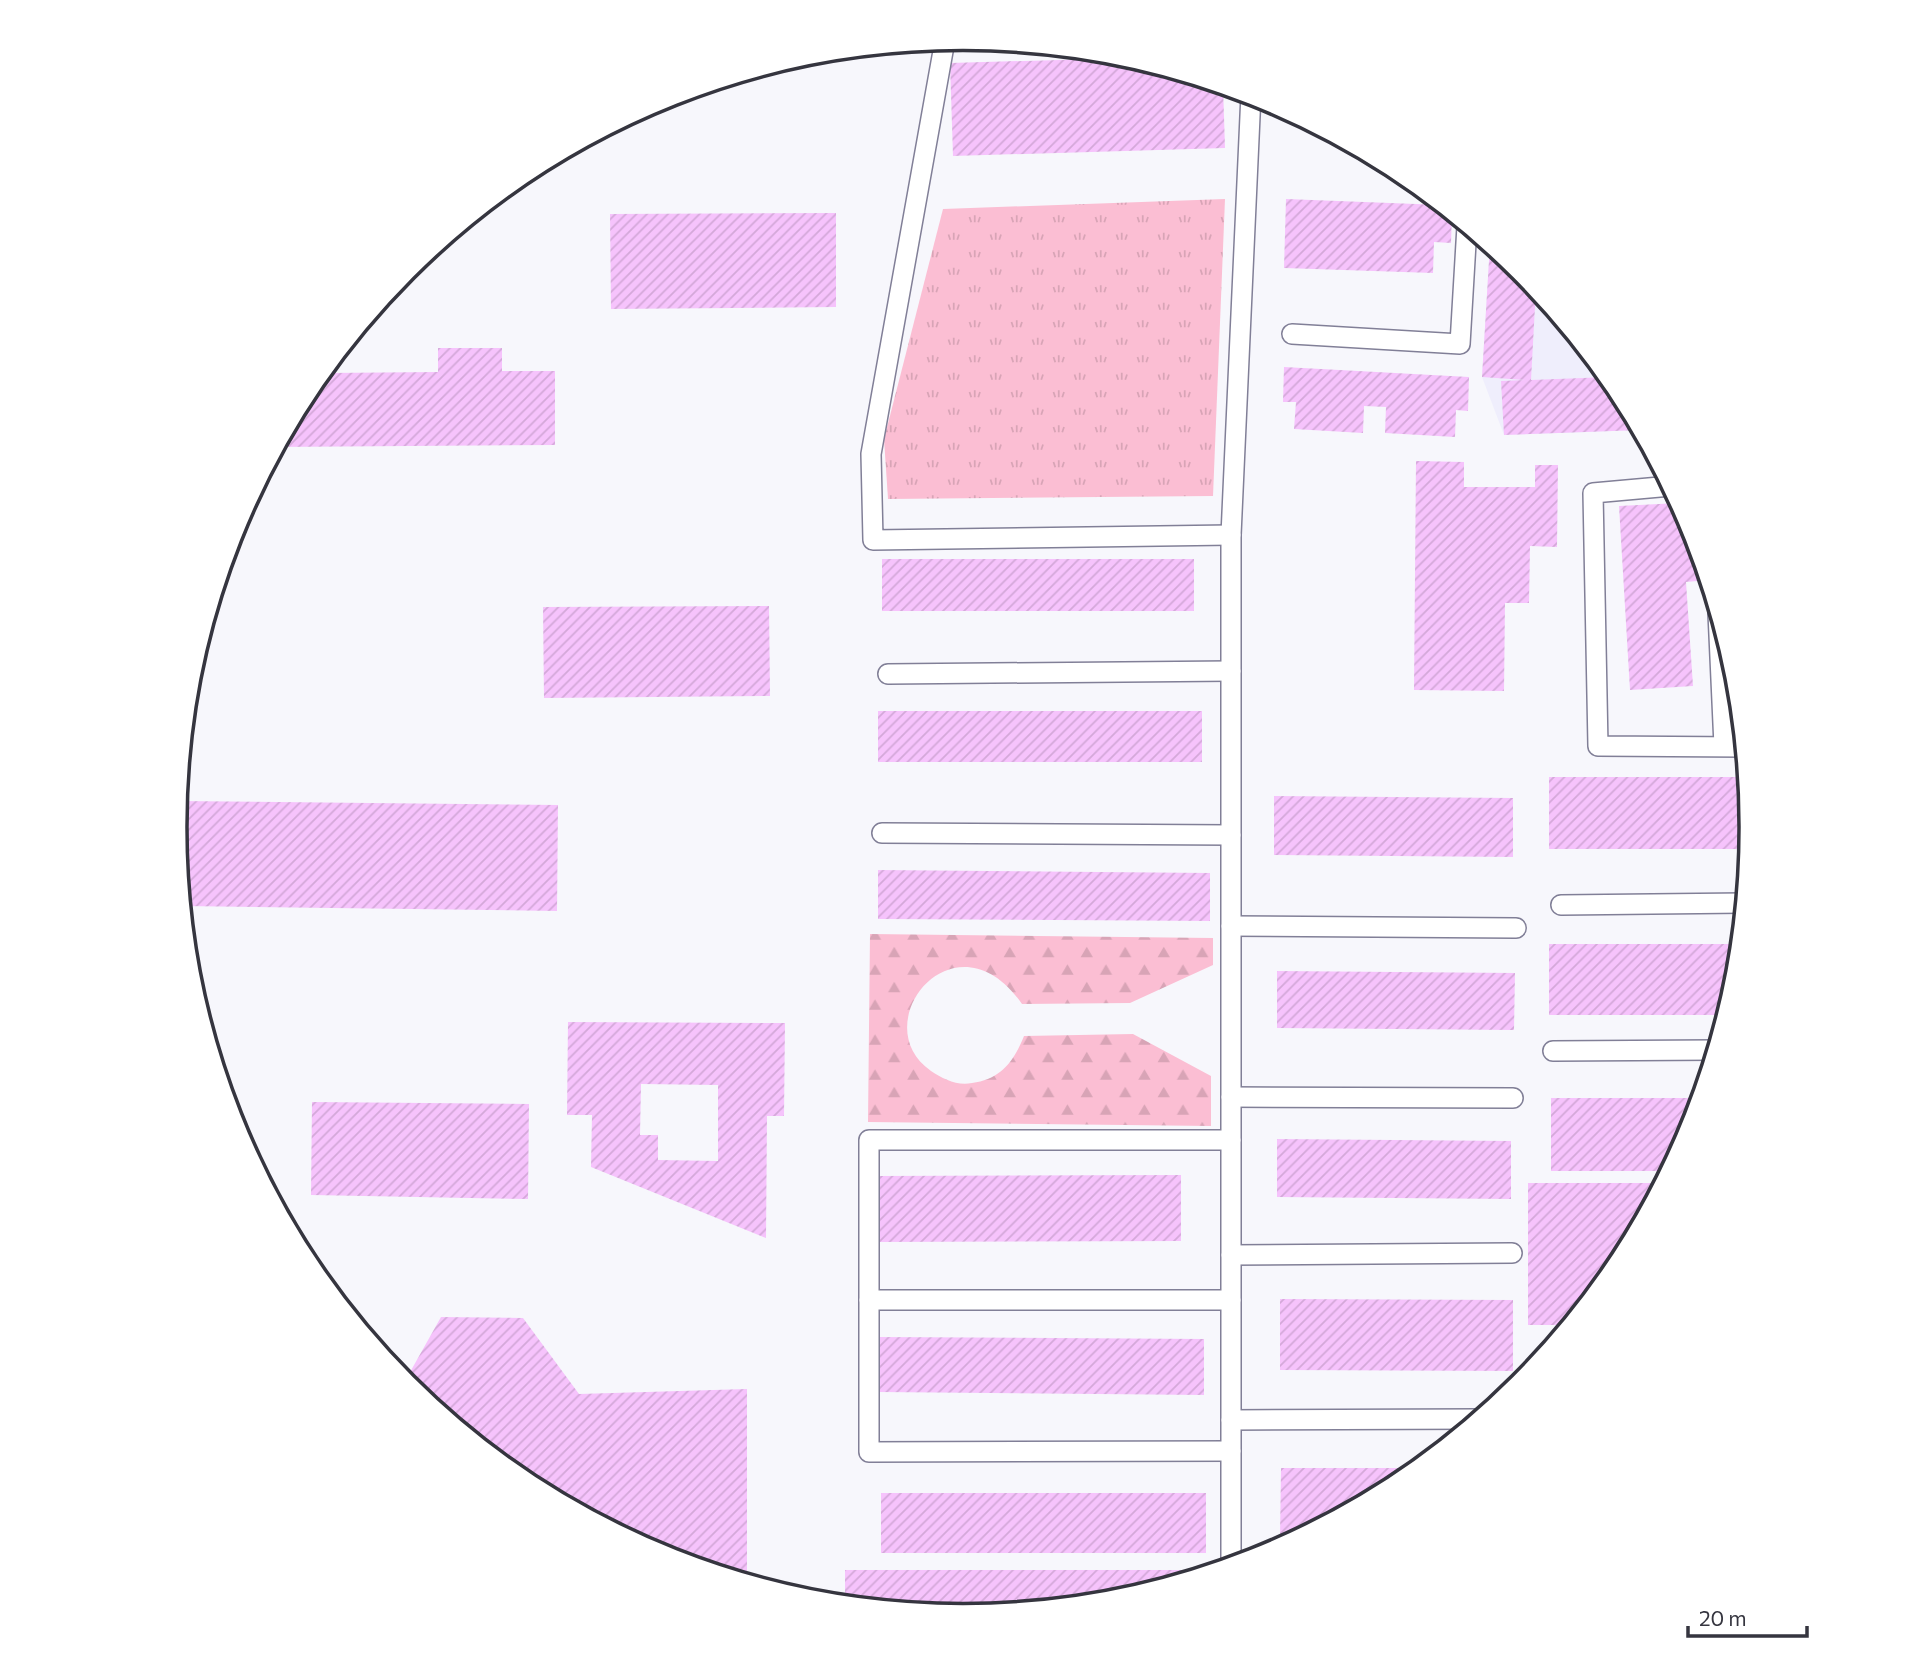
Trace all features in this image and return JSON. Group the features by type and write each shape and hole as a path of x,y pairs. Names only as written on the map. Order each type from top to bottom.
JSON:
{"lane":[{"path":"943,51 871,454 873,540 1231,535"},
{"path":"1231,1555 1231,535 1250,106"},
{"path":"1292,334 1460,344 1466,236"},
{"path":"1660,487 1593,493 1598,746 1735,747"},
{"path":"1720,658 1724,746"},
{"path":"888,674 1231,671"},
{"path":"882,833 1231,835"},
{"path":"1561,905 1735,903"},
{"path":"1231,926 1516,928"},
{"path":"1553,1051 1706,1050"},
{"path":"1231,1097 1513,1098"},
{"path":"1231,1140 869,1140 869,1452 1231,1451"},
{"path":"1231,1255 1512,1254"},
{"path":"869,1300 1231,1300"},
{"path":"1231,1420 1465,1419"}],"shaded area":[{"path":"1489,256 1547,315 1579,354 1630,430 1504,435 1482,377"}],"green space":[{"path":"1225,199 1213,496 888,499 884,439 943,209"},
{"path":"870,934 1213,938 1213,965 1130,1003 1022,1004 996,977 970,967 946,971 926,984 912,1004 907,1027 913,1051 931,1071 961,1084 982,1081 999,1073 1011,1061 1024,1036 1133,1034 1211,1076 1211,1126 868,1122"}],"building":[{"path":"1078,59 1164,77 1213,92 1223,96 1225,148 953,156 950,63"},
{"path":"1286,199 1426,204 1452,224 1451,243 1434,242 1433,273 1284,268"},
{"path":"836,213 836,307 611,309 610,214"},
{"path":"1489,256 1535,303 1531,380 1595,378 1630,430 1504,435 1501,381 1525,380 1482,377"},
{"path":"438,348 502,348 502,371 555,371 555,445 287,447 334,373 438,372"},
{"path":"1284,367 1469,377 1468,411 1456,410 1455,437 1385,433 1386,407 1364,406 1363,433 1294,429 1296,402 1283,402"},
{"path":"1416,461 1464,462 1464,487 1535,487 1535,465 1558,465 1557,547 1530,546 1529,603 1505,603 1504,691 1414,690"},
{"path":"1668,504 1680,530 1699,581 1686,582 1693,686 1630,690 1619,506"},
{"path":"882,559 1194,559 1194,611 882,611"},
{"path":"769,606 770,696 544,698 543,607"},
{"path":"878,711 1202,711 1202,762 878,762"},
{"path":"1549,777 1738,777 1739,849 1549,849"},
{"path":"1274,796 1513,798 1513,857 1274,855"},
{"path":"188,801 558,805 557,911 191,906"},
{"path":"878,870 1210,873 1210,921 878,919"},
{"path":"1549,944 1730,944 1716,1015 1549,1015"},
{"path":"1277,971 1515,973 1514,1030 1277,1028"},
{"path":"568,1022 785,1023 784,1116 767,1116 766,1238 591,1167 592,1115 567,1115","holes":["641,1084 718,1085 718,1161 658,1160 658,1135 640,1135"]},
{"path":"1551,1098 1690,1098 1658,1171 1551,1171"},
{"path":"312,1102 529,1104 528,1199 311,1195"},
{"path":"1277,1139 1511,1141 1511,1199 1277,1197"},
{"path":"1181,1175 1181,1241 877,1242 877,1176"},
{"path":"1528,1183 1652,1183 1608,1258 1558,1325 1528,1325"},
{"path":"1280,1299 1513,1300 1513,1371 1280,1370"},
{"path":"441,1317 523,1318 579,1394 747,1389 747,1572 666,1544 575,1499 490,1443 410,1372"},
{"path":"879,1337 1204,1339 1204,1395 879,1392"},
{"path":"1281,1468 1400,1468 1351,1499 1280,1535"},
{"path":"881,1493 1206,1493 1206,1553 881,1553"},
{"path":"845,1570 1187,1570 1114,1588 1014,1602 912,1602 845,1594"}]}
